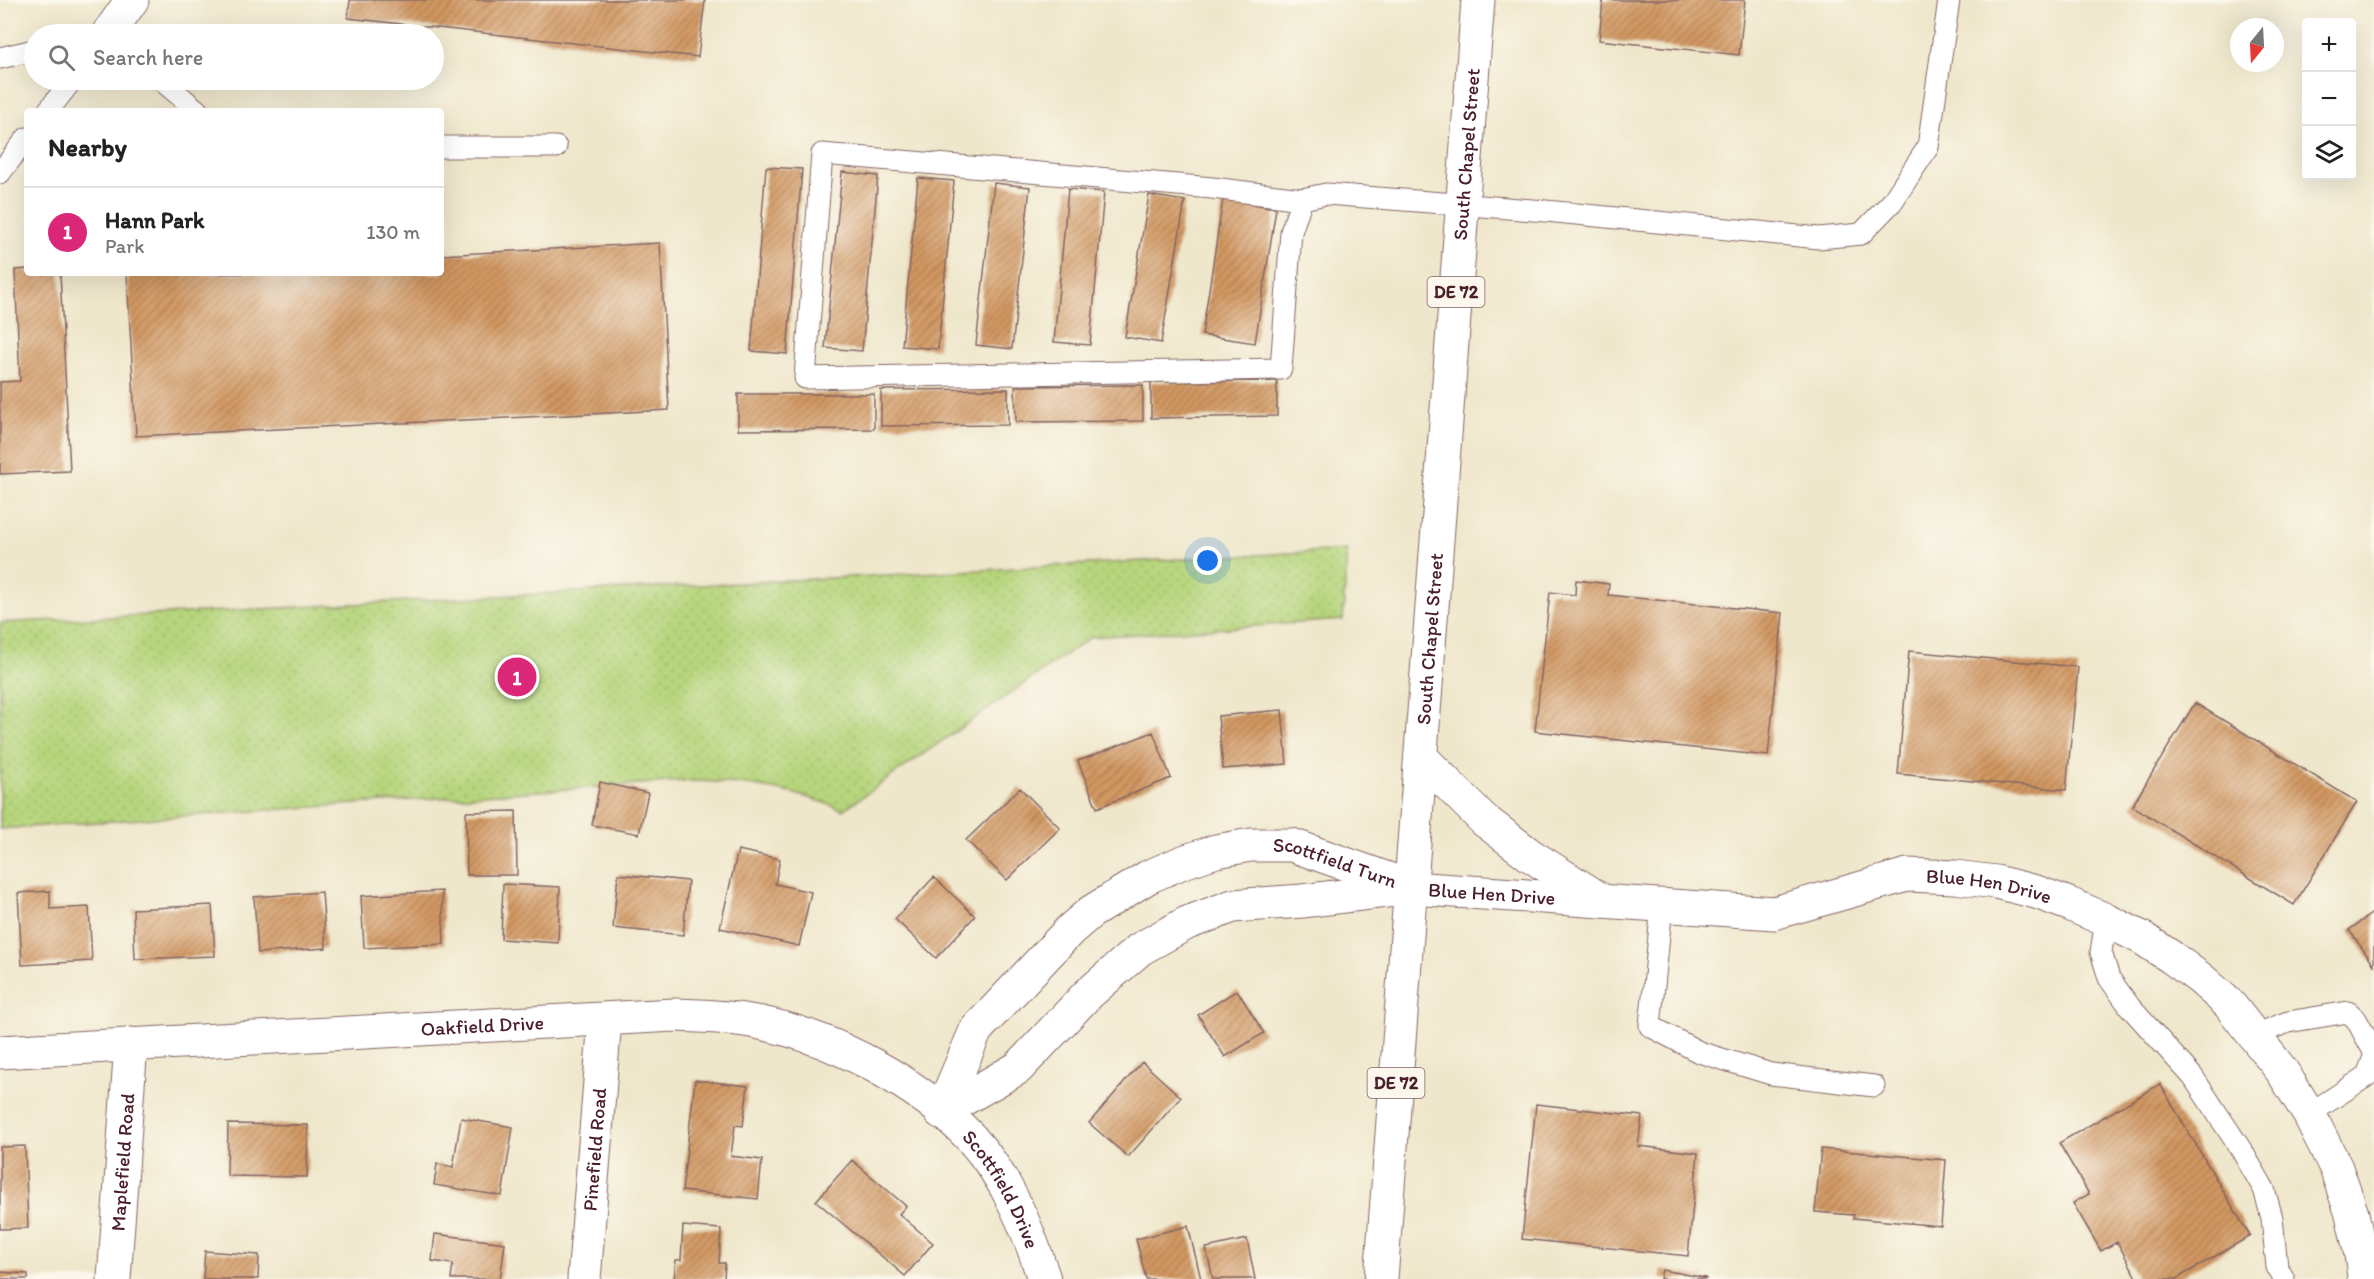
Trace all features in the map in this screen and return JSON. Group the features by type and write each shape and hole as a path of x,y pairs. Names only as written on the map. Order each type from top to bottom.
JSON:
{"street":[{"path":"114,24 132,0"},
{"name":"South Chapel Street","path":"1382,1279 1478,0"},
{"path":"1421,757 1484,820 1530,855 1602,901"},
{"name":"Scottfield Turn","path":"941,1112 976,1030 1070,930 1091,912 1148,877 1182,862 1216,851 1251,845 1292,845 1411,888"},
{"name":"Blue Hen Drive","path":"1411,888 1774,913 1907,875 1996,882 2036,892 2069,904 2142,938 2201,979 2229,1004 2255,1035 2282,1071 2309,1114 2336,1168 2363,1212 2364,1279"},
{"name":"Scottfield Turn","path":"941,1112 1018,1068 1086,996 1114,970 1140,949 1187,923 1233,906 1302,901 1411,888"},
{"name":"Oakfield Drive","path":"0,1052 674,1015 720,1016 761,1023 802,1034 843,1051 881,1070 941,1112"},
{"name":"Pinefield Road","path":"584,1279 605,1020"},
{"name":"Maplefield Road","path":"114,1279 131,1044"},
{"name":"Scottfield Drive","path":"941,1112 971,1138 999,1176 1021,1215 1044,1279"}],"lane":[{"path":"1302,199 1291,232 1281,369 805,378 822,154 1212,188 1302,199 1326,194 1820,238 1861,234 1892,202 1928,147 1949,0"},
{"path":"0,58 24,52"},
{"path":"50,108 64,90"},
{"path":"173,90 194,108"},
{"path":"0,172 24,142"},
{"path":"444,147 556,147"},
{"path":"1662,905 1650,1026 1699,1052 1772,1074 1874,1086"},
{"path":"2106,920 2101,952 2109,978 2130,1008 2193,1077 2242,1151 2264,1189 2272,1218 2277,1267 2284,1279"},
{"path":"2255,1035 2288,1022 2348,1012 2356,1019 2374,1052"},
{"path":"2309,1114 2367,1076 2374,1057"}],"green space":[{"path":"1347,550 1343,620 1091,637 843,810 804,796 764,787 723,782 682,781 0,829 0,623"}],"building":[{"path":"350,0 705,0 698,57 444,29 444,24 402,24 348,18"},
{"path":"1603,0 1745,0 1739,55 1599,40"},
{"path":"766,167 802,169 787,354 751,351"},
{"path":"842,172 878,176 862,351 825,348"},
{"path":"918,178 954,181 938,349 902,346"},
{"path":"994,183 1030,187 1012,349 976,345"},
{"path":"1068,189 1104,192 1090,345 1054,342"},
{"path":"1149,195 1185,201 1161,343 1125,337"},
{"path":"1223,199 1276,208 1255,343 1202,335"},
{"path":"660,243 669,410 136,436 127,276 444,276 444,255"},
{"path":"24,269 24,276 60,276 70,471 0,474 0,382 20,381 15,270"},
{"path":"1277,381 1277,416 1151,418 1151,382"},
{"path":"1143,385 1143,421 1016,422 1015,386"},
{"path":"1008,389 1008,425 881,426 881,390"},
{"path":"738,394 874,394 874,429 738,430"},
{"path":"1576,580 1609,584 1608,595 1783,613 1768,756 1535,731 1550,592 1575,595"},
{"path":"1909,651 2078,667 2066,790 1898,774"},
{"path":"2195,703 2357,802 2294,905 2132,806"},
{"path":"1282,710 1287,764 1223,769 1218,716"},
{"path":"1153,732 1171,778 1097,808 1078,761"},
{"path":"600,782 648,793 639,834 592,825"},
{"path":"1020,788 1060,828 1007,880 966,840"},
{"path":"516,811 517,875 467,875 466,812"},
{"path":"738,850 780,859 775,884 811,892 799,946 720,928"},
{"path":"618,874 688,881 683,935 613,928"},
{"path":"934,877 975,916 936,958 895,919"},
{"path":"503,884 560,887 558,943 501,939"},
{"path":"50,891 50,909 89,907 92,961 22,965 18,893"},
{"path":"442,891 444,944 364,948 361,896"},
{"path":"322,892 326,948 258,953 254,897"},
{"path":"212,905 215,956 135,959 133,909"},
{"path":"2374,912 2374,965 2349,930"},
{"path":"1237,990 1264,1033 1225,1057 1198,1015"},
{"path":"1142,1062 1181,1097 1128,1157 1089,1123"},
{"path":"695,1080 748,1086 743,1126 735,1125 731,1156 762,1160 758,1199 682,1191"},
{"path":"2160,1084 2250,1236 2176,1279 2138,1279 2117,1242 2101,1251 2073,1203 2089,1194 2059,1143"},
{"path":"1536,1104 1642,1116 1638,1146 1698,1153 1688,1256 1522,1239"},
{"path":"461,1118 513,1127 502,1196 434,1185 437,1164 453,1167"},
{"path":"228,1124 308,1125 307,1177 227,1176"},
{"path":"25,1146 28,1228 0,1229 0,1147"},
{"path":"1821,1149 1946,1160 1941,1226 1815,1212"},
{"path":"852,1160 906,1206 899,1214 933,1243 905,1276 816,1201"},
{"path":"683,1226 721,1229 719,1263 725,1263 724,1279 674,1279 676,1260 681,1260"},
{"path":"1188,1226 1201,1279 1146,1279 1136,1239"},
{"path":"435,1234 505,1243 500,1279 451,1279 453,1264 432,1261"},
{"path":"1247,1239 1255,1279 1213,1279 1206,1248"},
{"path":"205,1251 259,1255 258,1279 203,1279"},
{"path":"1662,1270 1706,1278 1706,1279 1660,1279"},
{"path":"0,1272 28,1274 28,1279 0,1279"}],"place":[{"name":"Hann Park","path":"517,677"}]}
